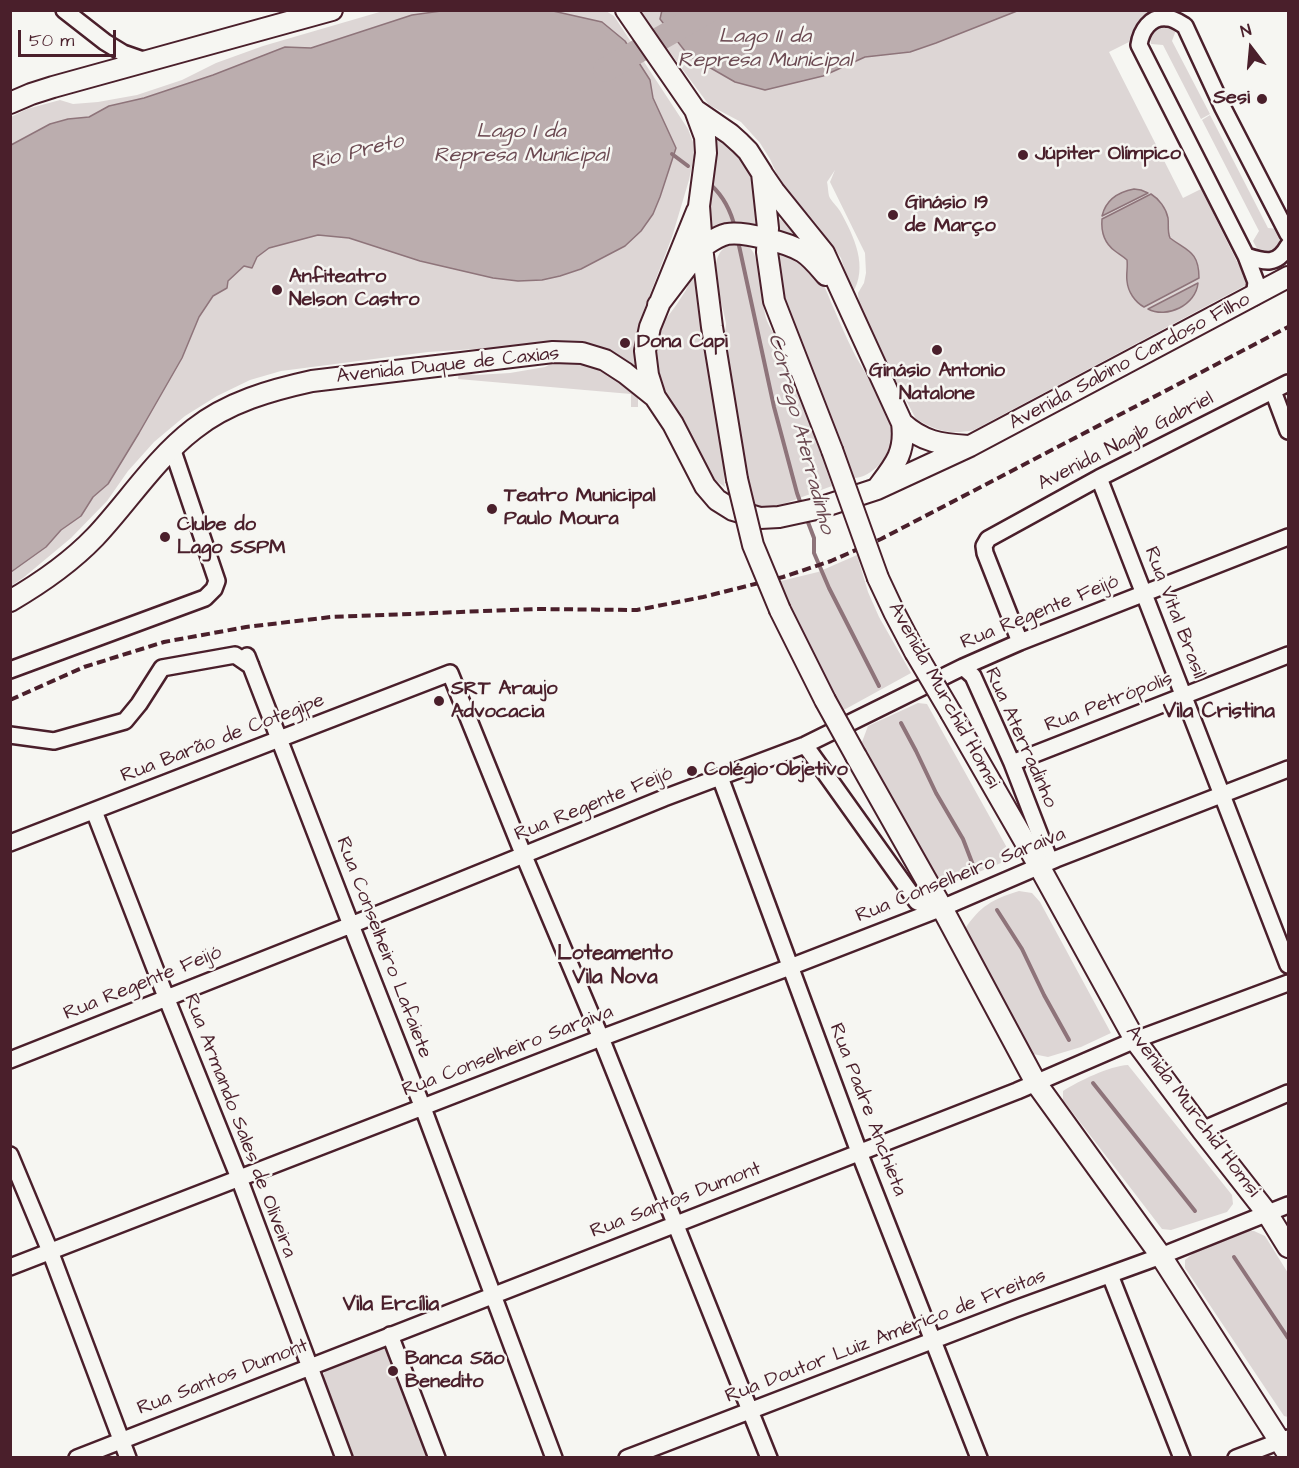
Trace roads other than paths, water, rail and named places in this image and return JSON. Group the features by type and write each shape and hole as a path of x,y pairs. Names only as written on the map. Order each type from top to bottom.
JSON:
{"main road":[{"path":"10,103 31,94 110,71 332,10"},
{"name":"Avenida Murchid Homsi","path":"626,12 695,110 705,137 706,153 699,206 712,327 737,479 753,545 780,610 825,700 942,908 1036,1083 1161,1256 1286,1445"},
{"name":"Avenida Murchid Homsi","path":"695,110 740,143 762,173 768,228 767,252 774,300 878,578 894,612 951,713 1045,864 1135,1040 1267,1213 1288,1247"},
{"path":"762,173 824,253 902,423 910,431 928,440 970,446"},
{"path":"655,398 648,375 645,351 650,327 699,206"},
{"path":"658,306 702,247 718,237 736,234 768,239 801,250 840,290"},
{"name":"Avenida Sabino Cardoso Filho","path":"877,489 970,446 1254,297 1287,274"},
{"name":"Avenida Duque de Caxias","path":"10,601 60,568 94,538 172,448 195,428 216,414 245,400 278,388 312,381 553,352 582,353 605,360 655,398 673,424 705,486 717,500 733,510 760,518 779,517 807,511 877,489"},
{"path":"877,489 899,457 903,442 902,423"}],"street":[{"path":"64,10 105,42 123,53 146,61"},
{"path":"1254,297 1256,282 1246,256 1139,45 1144,28 1151,22 1167,18 1185,26 1223,108 1288,234"},
{"path":"105,42 112,60 110,71"},
{"path":"1246,256 1259,267 1287,274 1285,260 1288,242"},
{"path":"1246,256 1261,261 1279,259 1288,246"},
{"name":"Avenida Nagib Gabriel","path":"1020,642 985,553 985,542 992,536 1099,478 1288,383"},
{"path":"1273,391 1288,431"},
{"path":"10,670 205,598 214,589 218,581 172,448"},
{"name":"Rua Vital Brasil","path":"1099,478 1288,965"},
{"name":"Rua Regente Feijó","path":"10,1059 805,745 963,667 1020,642 1288,537"},
{"name":"Rua Conselheiro Lafaiete","path":"10,735 54,741 125,721 162,668 235,655 249,661 423,1108 554,1458"},
{"name":"Rua Petrópolis","path":"1012,763 1288,655"},
{"name":"Rua Aterradinho","path":"963,667 973,676 1012,763 1045,864"},
{"name":"Rua Barão de Cotegipe","path":"10,843 450,673 524,856"},
{"path":"805,745 917,902 942,908"},
{"name":"Rua Conselheiro Saraiva","path":"10,1267 942,908 1045,864 1288,769"},
{"name":"Rua Padre Anchieta","path":"720,777 859,1152 979,1458"},
{"name":"Rua Armando Sales de Oliveira","path":"94,811 239,1178 344,1458"},
{"path":"524,856 602,1038 769,1458"},
{"name":"Rua Santos Dumont","path":"77,1458 1036,1083 1135,1040 1288,983"},
{"path":"1202,1130 1288,1093"},
{"path":"10,1155 50,1251 128,1458"},
{"name":"Rua Doutor Luiz Américo de Freitas","path":"627,1458 1015,1309 1161,1256 1288,1205"},
{"path":"1110,1275 1182,1458"},
{"path":"390,1335 437,1458"},
{"path":"1236,1458 1286,1445"}],"water":[{"name":"Lago II da Represa Municipal","path":"662,10 1017,11 910,52 865,57 823,76 765,90 735,82 688,55 660,19"},
{"name":"Lago I da Represa Municipal","path":"441,11 553,11 602,22 625,41 650,80 653,98 676,148 653,214 641,231 625,246 581,269 542,280 518,281 493,278 420,261 349,238 318,235 269,248 257,257 252,268 244,266 228,281 227,288 213,296 199,317 182,358 108,484 93,497 81,516 61,530 46,547 11,572 11,145 50,124 89,117 109,106 144,98 213,75 285,47 311,48 412,15"},
{"path":"1134,189 1148,193 1102,216 1106,205 1114,197"},
{"path":"1151,194 1166,211 1170,238 1187,249 1197,262 1199,278 1144,307 1130,293 1127,281 1127,260 1111,248 1106,241 1102,219"},
{"path":"1198,283 1192,298 1179,308 1164,312 1148,309"}],"waterway":[{"name":"Rio Preto","path":"605,70 710,10"},
{"name":"Córrego Aterradinho","path":"672,154 688,166"},
{"name":"Córrego Aterradinho","path":"711,185 720,194 735,228"},
{"name":"Córrego Aterradinho","path":"738,241 774,407 802,507"},
{"name":"Córrego Aterradinho","path":"806,517 814,538 814,553 829,588 879,686"},
{"name":"Córrego Aterradinho","path":"901,723 936,793 963,839 973,865"},
{"name":"Córrego Aterradinho","path":"997,910 1022,949 1069,1040"},
{"name":"Córrego Aterradinho","path":"1093,1083 1195,1211"},
{"name":"Córrego Aterradinho","path":"1234,1257 1288,1338"}],"railway":[{"path":"10,700 84,667 164,642 246,627 331,617 537,609 637,610 703,597 783,577 831,561 881,539 1288,327"}],"place":[{"name":"Sesi","path":"1262,99"},
{"name":"Júpiter Olímpico","path":"1023,155"},
{"name":"Ginásio 19 de Março","path":"893,215"},
{"name":"Anfiteatro Nelson Castro","path":"277,290"},
{"name":"Dona Capi","path":"625,343"},
{"name":"Ginásio Antonio Natalone","path":"937,350"},
{"name":"Teatro Municipal Paulo Moura","path":"492,509"},
{"name":"Clube do Lago SSPM","path":"165,537"},
{"name":"SRT Araujo Advocacia","path":"439,701"},
{"name":"Colégio Objetivo","path":"692,771"},
{"name":"Banca São Benedito","path":"393,1371"}],"district":[{"name":"Vila Cristina","path":"1219,713"},
{"name":"Loteamento Vila Nova","path":"615,967"},
{"name":"Vila Ercília","path":"391,1306"}]}
